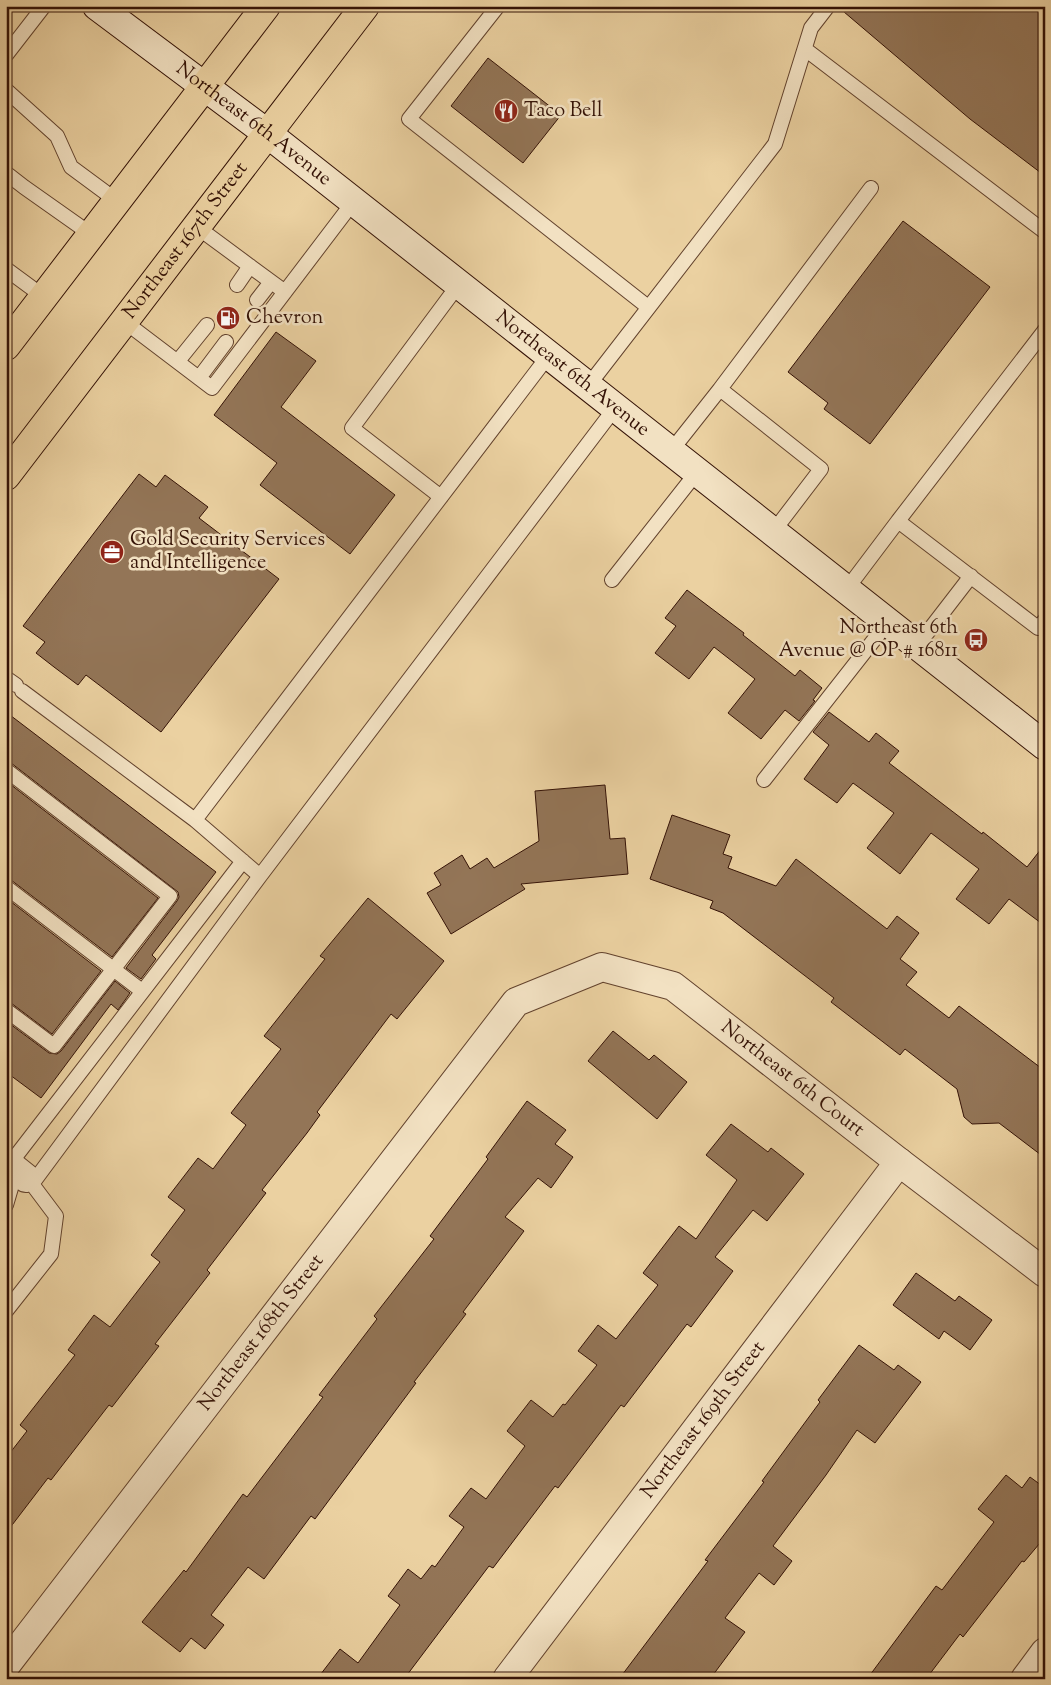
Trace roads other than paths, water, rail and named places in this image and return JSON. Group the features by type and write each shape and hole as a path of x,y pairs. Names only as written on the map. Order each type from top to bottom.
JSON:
{"main road":[{"path":"6,346 266,6"},
{"name":"Northeast 167th Street","path":"6,476 365,6"}],"street":[{"name":"Northeast 6th Avenue","path":"97,6 205,86 354,201 1045,746"},
{"name":"Northeast 6th Court","path":"516,1002 602,967 673,986 899,1162 1045,1272"},
{"name":"Northeast 168th Street","path":"6,1665 516,1002"},
{"name":"Northeast 169th Street","path":"508,1679 899,1162"},
{"path":"1024,1679 1045,1652"}],"lane":[{"path":"6,55 44,6"},
{"path":"498,6 409,119 648,307"},
{"path":"588,386 776,144 811,28 828,6"},
{"path":"805,49 1045,232"},
{"path":"6,90 57,136 71,167 117,202"},
{"path":"6,173 92,235"},
{"path":"671,451 871,188"},
{"path":"125,322 212,388 354,201"},
{"path":"197,227 285,292"},
{"path":"237,285 250,266"},
{"path":"6,269 44,297"},
{"path":"257,300 271,282"},
{"path":"441,497 352,428 458,284"},
{"path":"178,361 207,325"},
{"path":"846,590 1045,330"},
{"path":"199,378 226,342"},
{"path":"195,820 549,355"},
{"path":"720,389 821,469 773,532"},
{"path":"18,1172 260,876 615,408"},
{"path":"612,580 697,472"},
{"path":"898,521 1038,628 1045,620"},
{"path":"917,646 971,576"},
{"path":"764,780 888,622"},
{"path":"15,684 195,820 260,876"},
{"path":"6,770 170,896 54,1046 6,1010"},
{"path":"6,1204 18,1172 142,991 243,861"},
{"path":"6,887 142,991"},
{"path":"6,1311 51,1254 56,1216 18,1172"}],"place":[{"name":"Taco Bell","path":"506,111"},
{"name":"Chevron","path":"228,318"},
{"name":"Gold Security Services and Intelligence","path":"112,552"},
{"name":"Northeast 6th Avenue @ OP # 16811","path":"976,640"}]}
